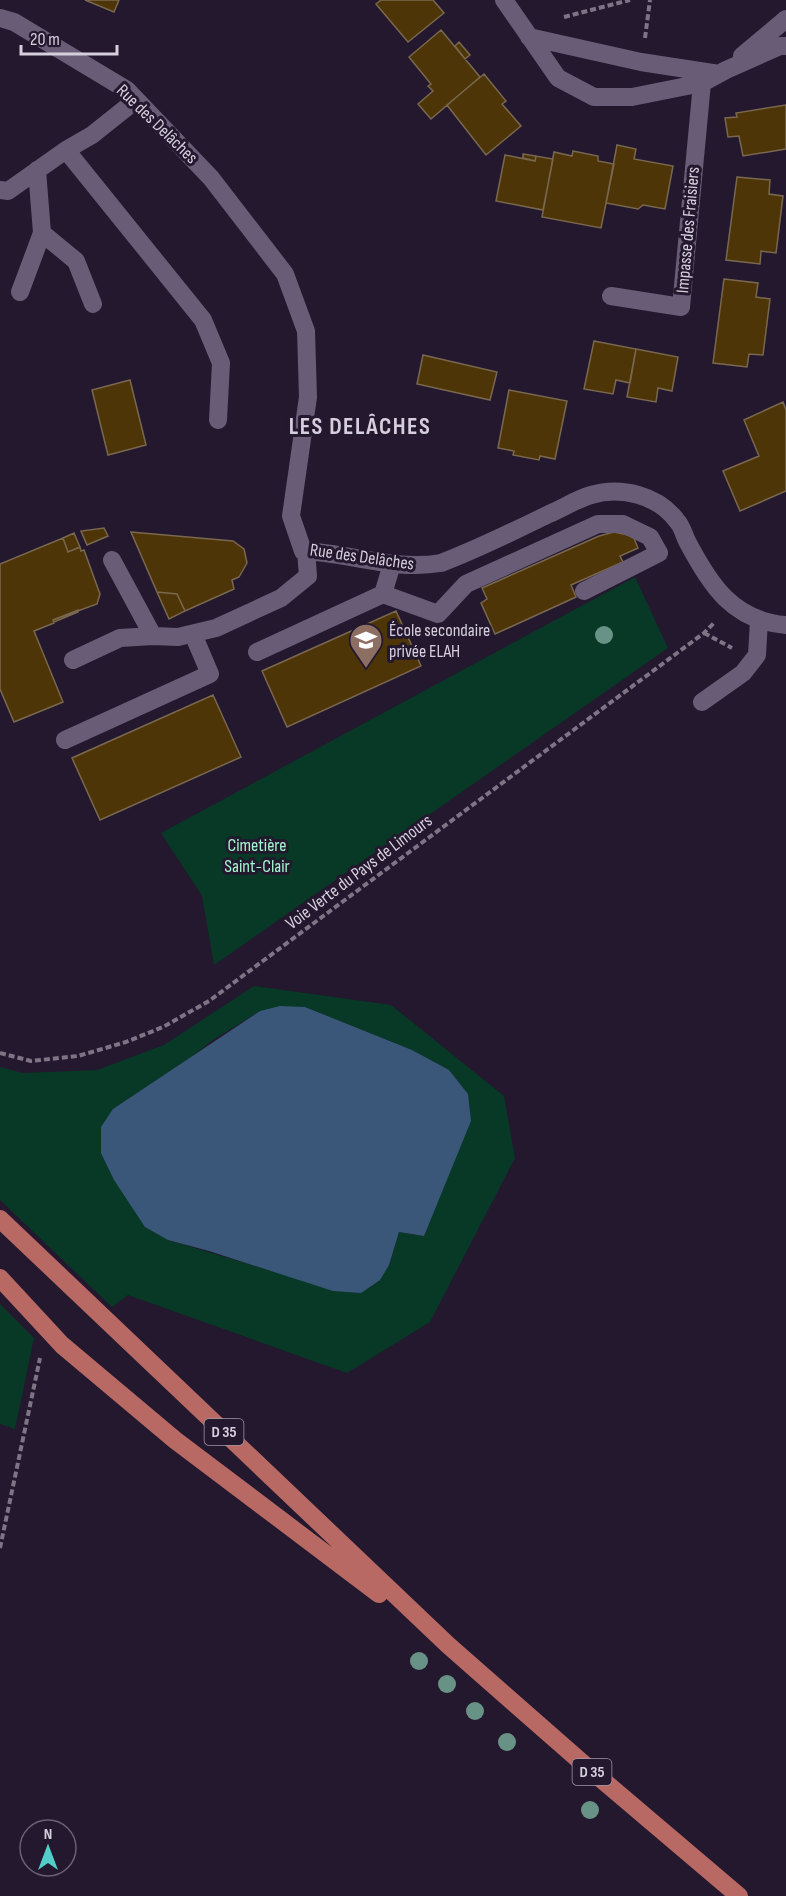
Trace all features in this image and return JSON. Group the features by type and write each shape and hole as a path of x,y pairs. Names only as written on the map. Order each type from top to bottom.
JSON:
{"main road":[{"name":"D 35","path":"0,1219 448,1645 739,1896"},
{"name":"D 35","path":"0,1278 62,1345 175,1440 448,1645"}],"street":[{"path":"504,0 558,78 594,97 632,97 702,83 780,46 786,46"},
{"name":"Rue des Delâches","path":"0,18 14,22 127,90 211,178 285,274 306,331 308,397 291,516 303,551 392,564 428,566 441,563 591,495 620,491 634,493 652,500 678,521 687,542 711,580 732,606 759,620"},
{"path":"526,33 641,62 722,72 786,19"},
{"name":"Impasse des Fraisiers","path":"612,296 681,307 702,83"},
{"path":"0,190 8,190 92,135 136,100"},
{"path":"66,150 203,320 221,363 218,420"},
{"path":"20,292 42,234 37,170"},
{"path":"42,234 76,261 93,304"},
{"path":"257,652 383,594 438,614 466,584 598,524 623,524 650,537 659,553 584,591"},
{"path":"73,660 120,638 178,637 216,628 281,598 308,576 306,551"},
{"path":"112,560 153,636"},
{"path":"383,594 392,564"},
{"path":"702,702 743,674 757,655 759,620 786,625"},
{"path":"65,740 210,674 192,634"}],"path":[{"path":"609,0 614,3"},
{"path":"526,33 614,3 630,0"},
{"name":"Voie Verte du Pays de Limours","path":"0,1053 31,1061 78,1056 126,1042 163,1026 209,1001 704,633"},
{"path":"0,1548 46,1328"}],"green space":[{"name":"Cimetière Saint-Clair","path":"635,577 668,648 214,965 202,896 161,833"},
{"path":"254,986 391,1005 504,1096 515,1158 430,1322 347,1373 128,1295 112,1307 0,1200 0,1067 23,1073 97,1070 164,1045","holes":["305,1007 412,1050 449,1070 468,1094 424,1236 399,1232 389,1265 275,1272 168,1240 178,1067 213,1040 260,1011"]},
{"path":"0,1304 34,1338 15,1429 0,1424"}],"water":[{"path":"280,1006 305,1007 412,1050 449,1070 468,1094 471,1121 424,1236 399,1232 389,1265 380,1280 361,1293 333,1291 168,1240 145,1227 114,1180 101,1153 101,1127 113,1109 260,1011"}],"building":[{"path":"85,0 119,0 114,12"},
{"path":"381,0 433,0 444,13 408,42 376,4"},
{"path":"441,30 480,77 431,119 418,104 433,91 428,86 431,84 409,57"},
{"path":"459,42 470,55 465,59 455,46"},
{"path":"484,74 506,101 502,104 521,126 486,155 447,105"},
{"path":"786,105 786,149 743,156 739,136 728,137 725,118 737,117 736,113"},
{"path":"617,145 636,149 634,159 673,166 665,209 643,205 638,209 606,203"},
{"path":"573,151 598,156 598,161 614,164 601,228 542,217 554,152 572,156"},
{"path":"523,154 536,156 535,161 523,158"},
{"path":"505,155 535,161 536,156 553,159 543,210 496,201"},
{"path":"737,177 770,180 769,194 783,196 776,253 761,251 760,264 726,260"},
{"path":"724,279 758,283 756,297 770,299 763,355 749,354 747,367 713,363"},
{"path":"594,341 636,349 630,383 616,380 613,394 584,389"},
{"path":"636,349 678,357 672,391 658,388 656,402 627,397"},
{"path":"423,355 497,372 490,400 417,384"},
{"path":"130,380 146,445 108,455 92,390"},
{"path":"509,390 567,401 555,459 540,456 539,460 513,455 514,451 498,448"},
{"path":"783,402 786,410 786,491 740,511 723,471 759,456 744,420"},
{"path":"104,528 108,536 87,545 81,531"},
{"path":"131,532 233,541 244,549 247,563 239,577 232,580 234,589 185,611 177,594 157,592"},
{"path":"614,532 633,536 638,548 620,556 623,562 571,585 576,597 495,634 481,603 487,599 482,588 599,536"},
{"path":"74,533 80,547 68,552 63,538"},
{"path":"63,538 68,552 80,547 81,551 84,550 100,594 97,604 53,620 54,623 34,631 63,702 14,722 0,689 0,564"},
{"path":"157,592 177,594 185,611 169,619"},
{"path":"78,610 54,622 53,620"},
{"path":"396,611 421,666 287,727 262,671"},
{"path":"213,695 241,757 100,820 72,758"}],"place":[{"name":"École secondaire privée ELAH","path":"366,669"}],"district":[{"name":"LES DELÂCHES","path":"360,426"}]}
